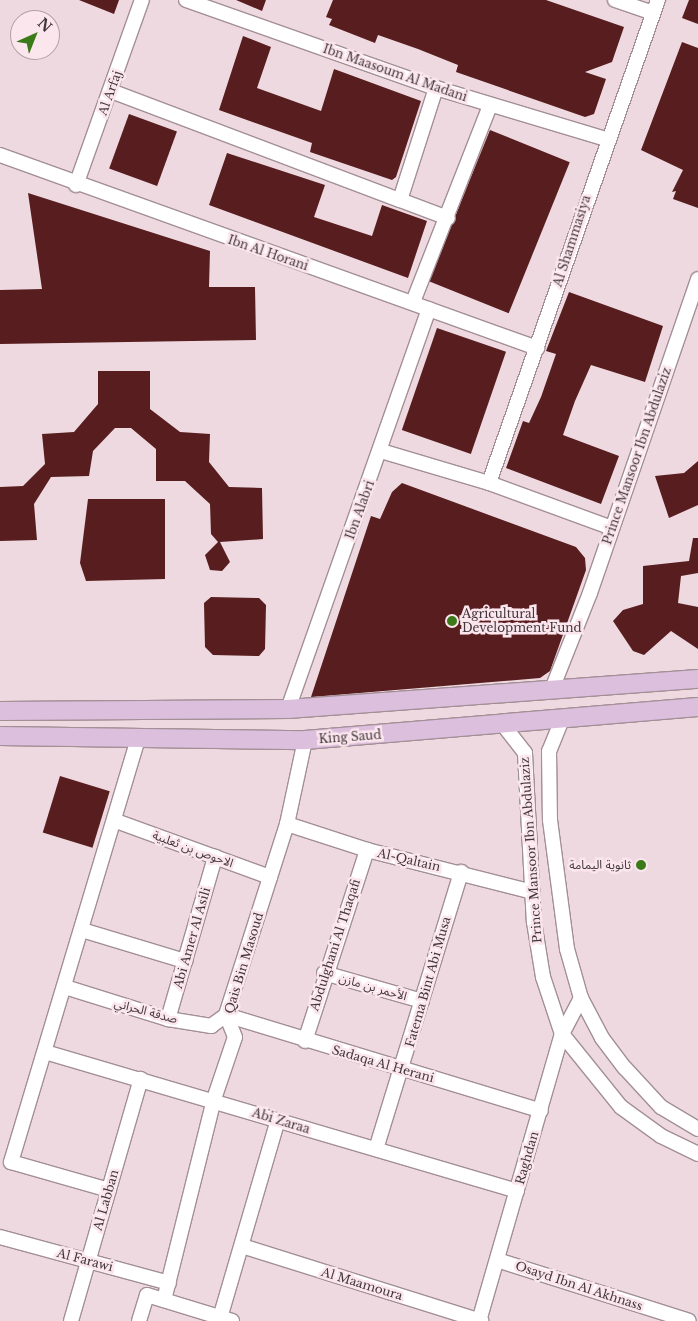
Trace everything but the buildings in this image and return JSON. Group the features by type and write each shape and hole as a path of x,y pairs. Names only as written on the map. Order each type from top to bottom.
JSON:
{"main road":[{"path":"2,710 288,709 698,679"},
{"name":"King Saud","path":"0,736 138,740 305,740 561,722 698,707"}],"street":[{"name":"Al Arfaj","path":"76,185 142,0"},
{"name":"Ibn Maasoum Al Madani","path":"186,0 490,106 606,139"},
{"path":"615,0 655,7"},
{"name":"Al Shammasiya","path":"489,483 537,348 606,139 655,7"},
{"path":"400,200 436,88"},
{"path":"110,91 448,218"},
{"path":"413,302 448,218 490,106"},
{"name":"Ibn Al Horani","path":"0,155 76,185 413,302 428,310 537,348"},
{"name":"Prince Mansoor Ibn Abdulaziz","path":"552,689 612,528 698,279"},
{"name":"Ibn Alabri","path":"288,709 381,451 428,310"},
{"path":"381,451 489,483 612,528"},
{"name":"Prince Mansoor Ibn Abdulaziz","path":"561,722 550,751 550,820 566,949 581,998 602,1038 624,1068 661,1107 698,1129"},
{"name":"Prince Mansoor Ibn Abdulaziz","path":"504,726 526,753 533,892 543,977 562,1034 621,1107 661,1136 698,1154"},
{"path":"109,1190 11,1162 116,820 138,740"},
{"name":"Qais Bin Masoud","path":"164,1300 214,1099 235,1036 226,1015 287,824 305,740"},
{"path":"528,801 536,758 541,760 550,820"},
{"name":"الاحوص بن ثعلبية","path":"116,820 270,877"},
{"name":"Al-Qaltain","path":"287,824 367,850 461,872 533,892"},
{"name":"Abdulghani Al Thaqafi","path":"305,1041 324,973 367,850"},
{"name":"Abi Amer Al Asili","path":"168,1019 215,856"},
{"name":"Fatema Bint Abi Musa","path":"376,1150 403,1070 461,872"},
{"path":"82,930 185,961"},
{"name":"الأحمر بن مازن","path":"324,973 422,1001"},
{"name":"صدقة الحراني","path":"64,987 168,1019 210,1026 226,1015"},
{"name":"Raghdan","path":"480,1321 562,1034 581,998"},
{"name":"Sadaqa Al Herani","path":"226,1015 305,1041 541,1111"},
{"name":"Abi Zaraa","path":"44,1052 214,1099 376,1150 517,1191"},
{"name":"Al Labban","path":"71,1321 141,1079"},
{"path":"139,1321 147,1295 226,1319 242,1246 278,1120"},
{"name":"Al Farawi","path":"0,1237 169,1283"},
{"name":"Al Maamoura","path":"242,1246 480,1321"},
{"name":"Osayd Ibn Al Akhnass","path":"497,1260 689,1321"}],"place":[{"name":"Agricultural Development Fund","path":"452,621"},
{"name":"ثانوية اليمامة","path":"641,865"}]}
